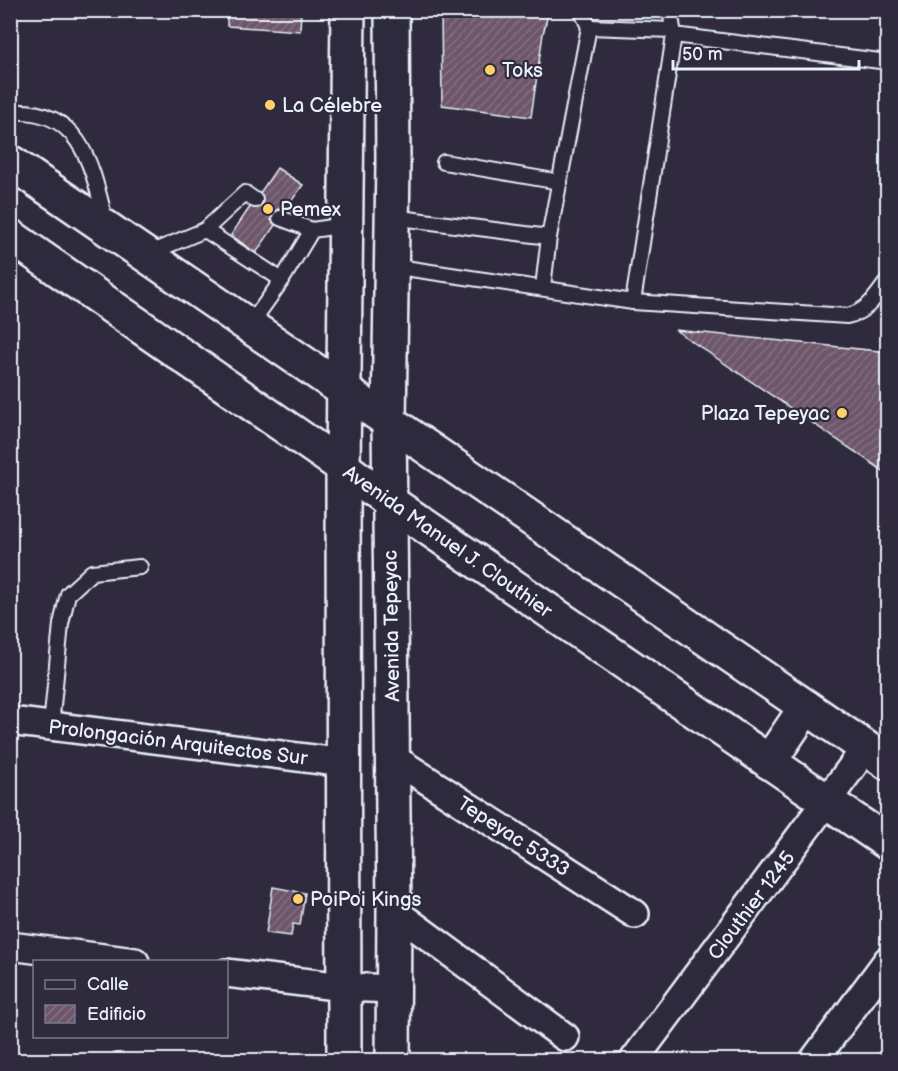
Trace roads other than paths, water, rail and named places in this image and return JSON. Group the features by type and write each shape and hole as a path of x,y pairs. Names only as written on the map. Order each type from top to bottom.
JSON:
{"main road":[{"path":"344,1060 343,467 348,10"},
{"name":"Avenida Tepeyac","path":"392,10 389,421 394,911 393,1060"},
{"path":"10,162 877,755"},
{"name":"Avenida Manuel J. Clouthier","path":"10,236 390,502 888,843"},
{"path":"769,762 806,707"}],"street":[{"name":"Prolongación Arquitectos Sur","path":"10,721 345,763"},
{"name":"Clouthier 1245","path":"634,1060 827,802 877,755"},
{"name":"Tepeyac 5333","path":"393,758 635,914"},
{"path":"394,911 565,1036"},
{"path":"10,946 119,960"},
{"path":"814,1060 888,960"},
{"path":"228,973 344,987 393,989"}],"lane":[{"path":"543,287 549,237 589,27 581,10"},
{"path":"633,302 673,32 669,10"},
{"path":"589,27 673,32 888,62"},
{"path":"10,112 28,111 57,120 76,136 93,169 107,228"},
{"path":"444,162 560,182"},
{"path":"146,255 205,230 245,193 255,200"},
{"path":"392,217 549,237"},
{"path":"280,218 312,230 345,225"},
{"path":"205,230 282,280"},
{"path":"250,325 282,280 312,230"},
{"path":"391,266 633,302 847,316 858,314 867,307 888,280"},
{"path":"51,726 61,624 68,594 92,572 140,567"}],"place":[{"name":"Toks","path":"490,70"},
{"name":"La Célebre","path":"270,105"},
{"name":"Pemex","path":"268,209"},
{"name":"Plaza Tepeyac","path":"842,413"},
{"name":"PoiPoi Kings","path":"298,899"}]}
